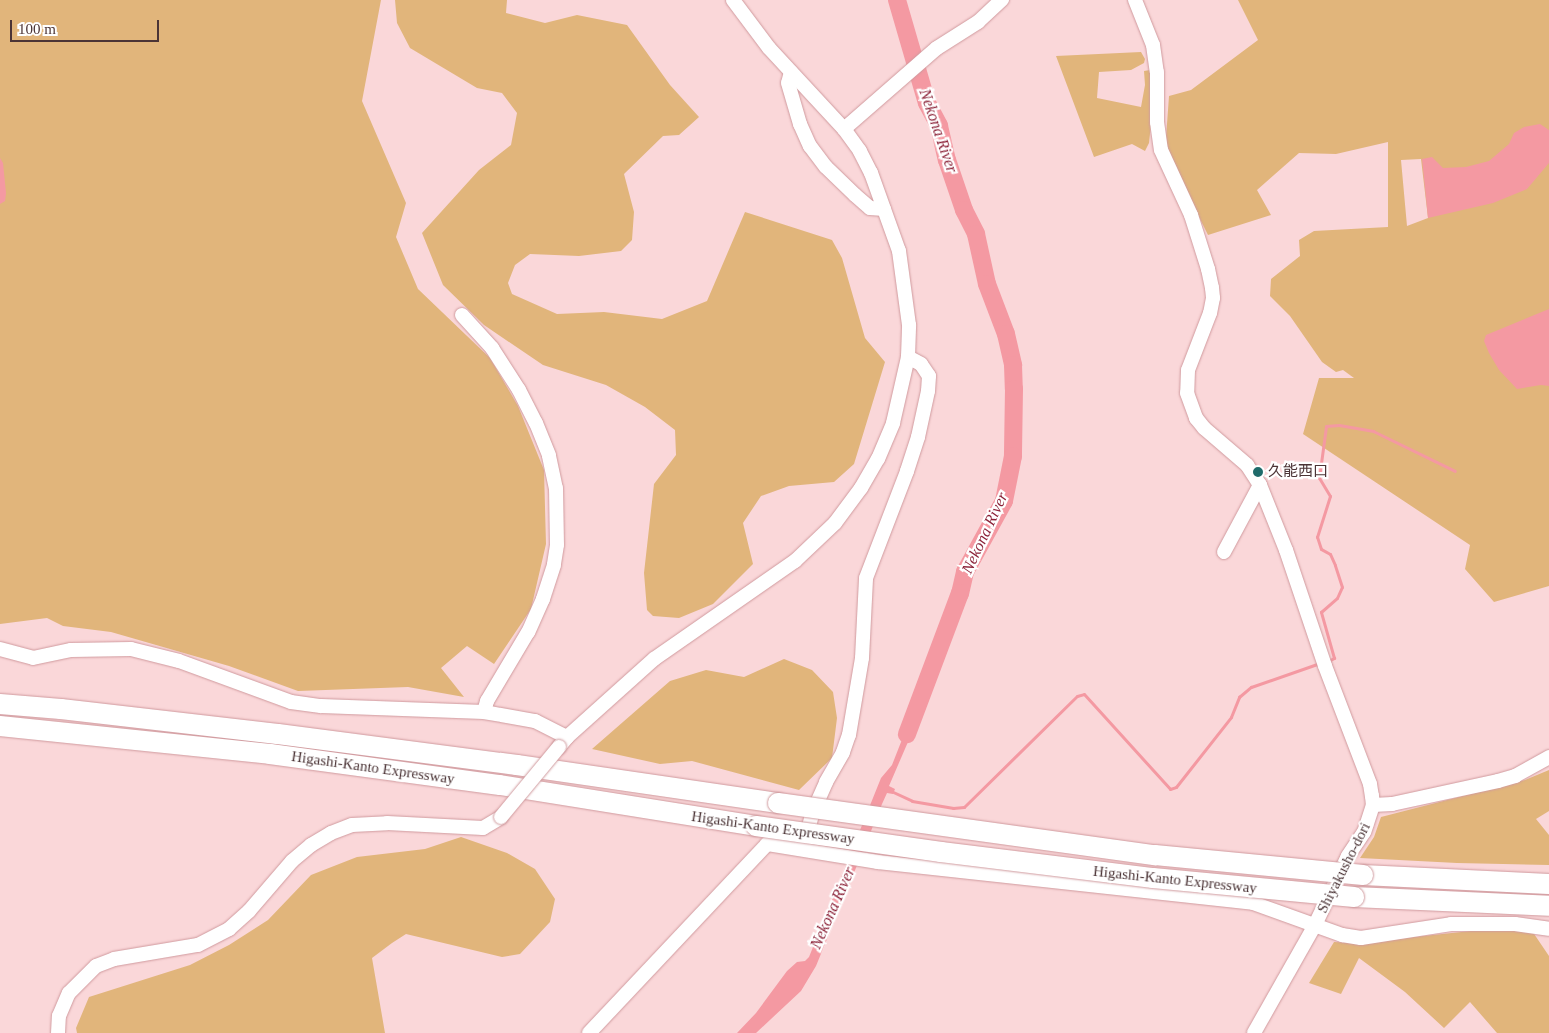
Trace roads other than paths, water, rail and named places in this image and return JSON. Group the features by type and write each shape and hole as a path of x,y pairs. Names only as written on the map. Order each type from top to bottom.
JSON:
{"highway":[{"name":"Higashi-Kanto Expressway","path":"0,704 61,708 517,765 1155,855 1362,875 1549,884"},
{"name":"Higashi-Kanto Expressway","path":"0,726 280,755 500,785 756,826 1243,888 1354,897 1549,906"}],"street":[{"path":"58,1033 60,1016 69,993 80,979 96,966 114,959 198,945 229,929 249,910 292,861 311,844 331,833 352,825 387,824 483,828 501,817 563,742 654,659 795,561 835,523 861,488 878,459 893,423 908,357 909,325 899,251 872,174 860,151 844,129 791,72 733,0"},
{"path":"844,129 931,53 954,36 978,22 1002,0"},
{"name":"Shiyakusho-dori","path":"1135,0 1153,45 1157,72 1157,122 1161,150 1191,215 1212,288 1210,313 1188,370 1187,393 1196,418 1204,428 1247,465 1260,485 1286,550 1323,661 1370,784 1373,805 1364,832 1348,856 1315,926 1254,1033"},
{"path":"791,72 788,83 800,124 810,146 826,167 870,208 884,209"},
{"path":"462,315 492,348 519,390 536,423 549,456 556,488 557,545 549,582 528,632 487,701 484,712"},
{"path":"804,850 812,814 826,782 843,752 849,735 862,658 867,572 899,495 918,437 926,400 929,376 921,364 908,357"},
{"path":"1224,552 1260,485"},
{"path":"0,649 33,658 71,650 131,649 179,661 291,702 321,706 484,712 535,721 563,742"},
{"path":"1373,805 1392,804 1480,786 1515,776 1549,757"},
{"path":"589,1033 767,844 872,861 1253,902 1315,926 1342,935 1361,938 1451,924 1515,924 1549,929"}],"water":[{"path":"1540,124 1549,130 1549,163 1527,189 1493,203 1428,218 1422,159 1432,157 1443,168 1466,167 1489,161 1509,144 1514,133 1524,127"},
{"path":"0,158 3,163 6,193 5,201 0,204"},
{"path":"1549,309 1549,386 1541,385 1517,389 1499,370 1489,353 1484,341 1486,335"},
{"path":"914,709 917,721 889,786 895,789 893,794 887,793 882,804 816,966 801,991 756,1033 737,1033 756,1013 787,971 797,962 805,961 809,957 881,778 892,765"}],"waterway":[{"name":"Nekona River","path":"897,0 927,103 939,126 947,160 964,210 976,234 987,284 1006,334 1013,365 1014,389 1013,456 1004,501 965,572 960,593 907,734"},
{"path":"1328,661 1334,658 1321,612 1337,598 1342,587 1330,554 1321,549 1317,537 1330,496 1319,478 1326,426 1339,425 1373,431 1455,471"},
{"path":"891,791 912,801 953,808 964,807 1077,696 1084,694 1170,789 1176,787 1231,717 1239,697 1251,687 1320,663"}],"place":[{"name":"久能西口","path":"1258,472"}]}
